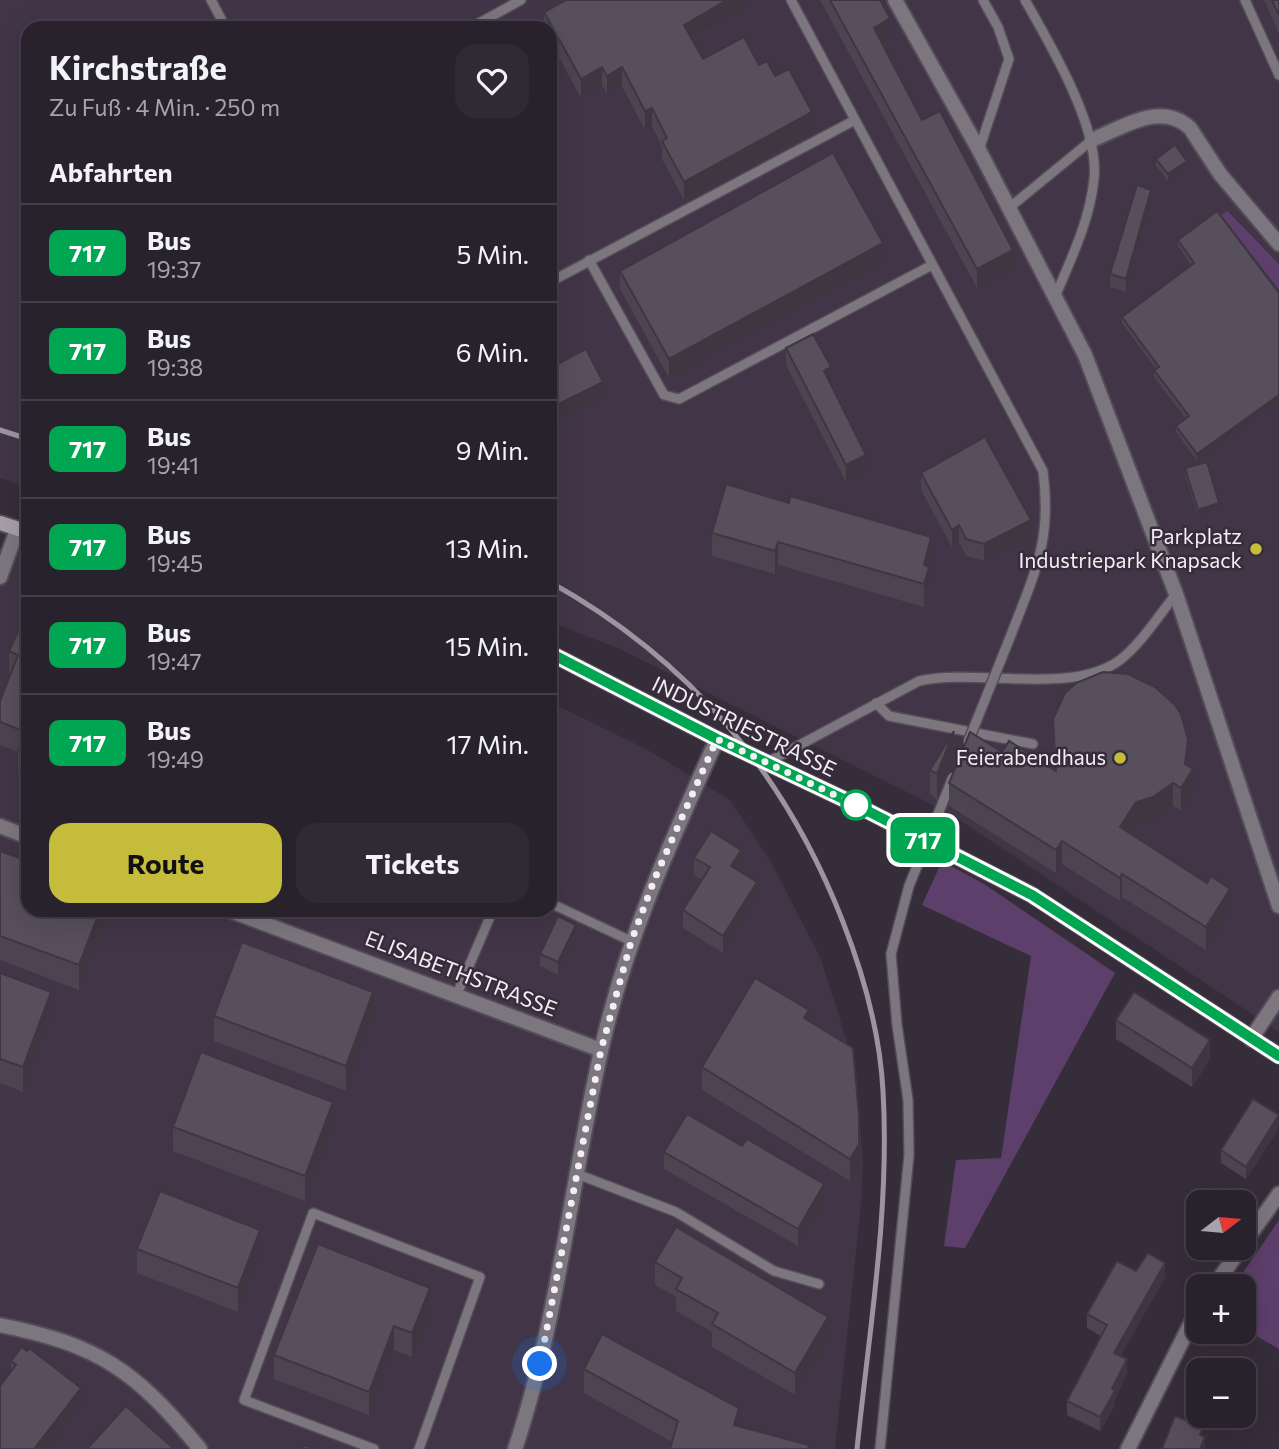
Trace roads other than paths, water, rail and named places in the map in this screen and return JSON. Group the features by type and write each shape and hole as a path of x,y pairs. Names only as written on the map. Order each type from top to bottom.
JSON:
{"main road":[{"path":"0,523 21,530"},
{"name":"INDUSTRIESTRASSE","path":"557,657 1032,895 1279,1056"}],"street":[{"path":"895,0 979,150 1086,355 1115,426 1176,594 1279,906"},
{"path":"1092,140 1162,114 1179,117 1190,128 1244,206 1279,244"},
{"path":"0,576 21,535"},
{"path":"515,1449 534,1392 601,1050 631,942 655,878 717,739"},
{"path":"0,826 21,834"},
{"name":"ELISABETHSTRASSE","path":"247,917 601,1050"},
{"path":"1251,1039 1279,997"},
{"path":"1256,1226 1279,1194"},
{"path":"0,1325 42,1334 95,1352 138,1383 171,1414 200,1449"},
{"path":"1128,1449 1186,1333"}],"lane":[{"path":"211,0 222,21"},
{"path":"483,21 521,0"},
{"path":"791,0 1043,471 1048,507 1042,553 965,748"},
{"path":"979,150 1009,59 998,27 983,0"},
{"path":"1025,0 1055,53 1092,140 1095,178 1079,241 1055,297"},
{"path":"1244,0 1279,75"},
{"path":"557,278 855,120"},
{"path":"1009,208 1092,140"},
{"path":"590,260 664,395 679,399 932,265"},
{"path":"766,763 919,681 945,676 1062,678 1094,673 1120,659 1176,594"},
{"path":"876,703 889,716 1033,744"},
{"path":"880,1449 909,1155 908,1100 897,1025 891,954 909,886 960,760"},
{"path":"557,906 631,942"},
{"path":"457,994 490,917"},
{"path":"577,1174 676,1213 774,1271 820,1284"},
{"path":"374,1449 244,1400 313,1213 480,1277 419,1449"}],"railway":[{"path":"0,430 21,437"},
{"path":"557,586 647,647 689,685 727,725 762,770 792,817 820,868 851,942 870,1005 878,1048 884,1136 881,1225 857,1449"}],"place":[{"name":"Parkplatz Industriepark Knapsack","path":"1256,549"},
{"name":"Feierabendhaus","path":"1120,758"}]}
